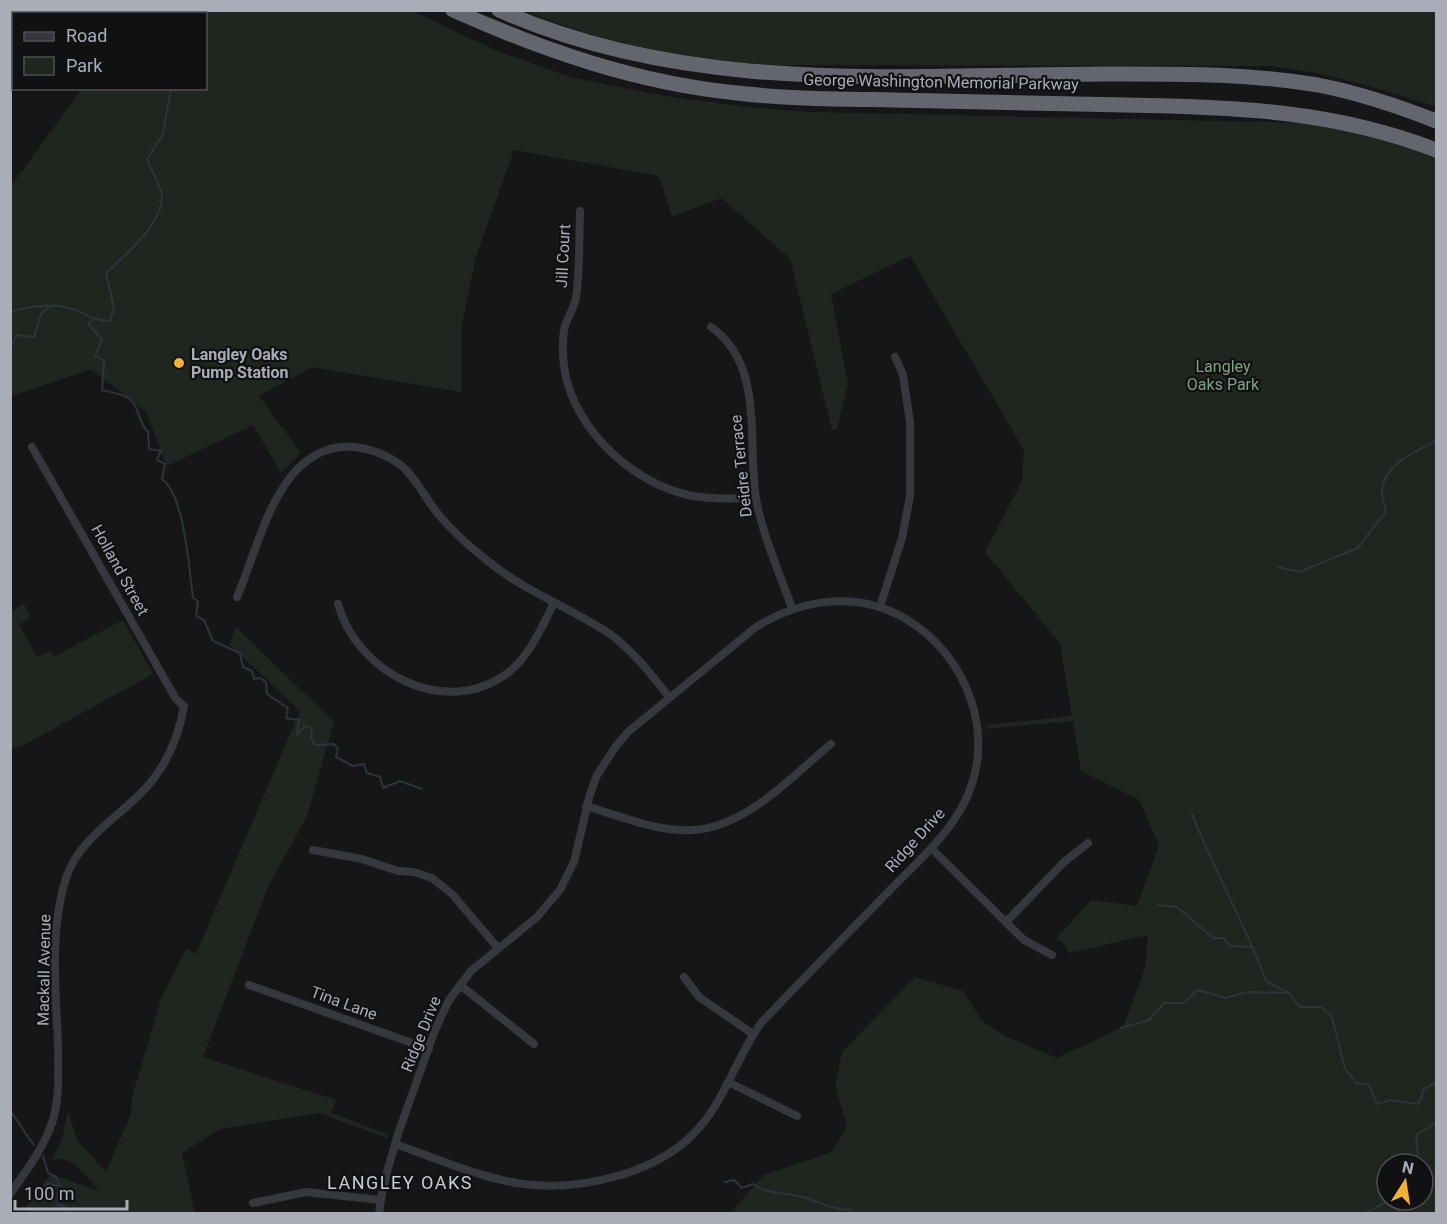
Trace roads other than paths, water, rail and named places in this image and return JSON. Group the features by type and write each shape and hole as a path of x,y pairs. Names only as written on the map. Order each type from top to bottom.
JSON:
{"highway":[{"name":"George Washington Memorial Parkway","path":"453,10 540,48 594,66 677,85 738,94 813,98 1262,109 1362,127 1437,150"},
{"name":"George Washington Memorial Parkway","path":"499,10 589,43 634,56 706,68 806,76 1227,74 1320,86 1394,105 1437,121"}],"street":[{"name":"Jill Court","path":"580,211 576,300 563,332 563,357 573,397 584,418 617,457 659,485 676,492 707,498 756,498"},
{"name":"Deidre Terrace","path":"711,327 731,346 742,367 748,392 756,498 769,546 792,608"},
{"path":"880,607 902,538 910,496 910,422 903,375 895,357"},
{"name":"Holland Street","path":"32,447 176,699 184,706"},
{"path":"237,597 280,489 306,462 338,448 372,451 392,459 407,471 439,515 473,550 520,585 618,640 669,697"},
{"name":"Ridge Drive","path":"379,1214 380,1200 395,1144 444,1010 460,985 498,948 537,917 560,890 574,862 586,806 597,775 616,746 669,697 756,627 792,608 837,600 880,607 914,624 938,643 965,683 976,715 978,748 970,789 956,817 931,848 753,1035 708,1118 692,1136 671,1153 627,1173 582,1184 548,1188 515,1184 395,1144"},
{"path":"338,604 353,637 394,676 423,689 446,692 481,687 511,670 529,651 554,603"},
{"name":"Mackall Avenue","path":"10,1194 47,1136 56,1108 58,1072 57,927 70,868 93,836 137,797 159,772 180,729 184,706"},
{"path":"586,806 676,830 708,828 750,810 831,744"},
{"path":"1006,922 1064,862 1088,843"},
{"path":"931,848 1024,940 1052,955"},
{"path":"313,850 362,859 398,871 414,872 432,878 452,894 498,948"},
{"path":"684,977 699,997 753,1035"},
{"name":"Tina Lane","path":"249,985 429,1049"},
{"path":"460,985 534,1044"},
{"path":"728,1082 797,1116"},
{"path":"253,1203 306,1191 380,1200"}],"waterway":[{"path":"10,312 34,307 58,306 110,321 114,308 106,273 141,239 160,208 162,193 147,159 163,134 171,90"},
{"path":"10,348 17,335 34,337 41,314 49,307"},
{"path":"92,320 88,323 102,340 95,356 104,361 102,390 130,399 148,432 149,449 161,451 157,460 165,464 162,479 170,488 176,501 185,534 193,598 198,601 196,616 204,620 213,641 240,653 243,667 252,671 254,679 260,678 266,682 267,694 288,708 286,718 299,720 297,735 305,726 312,728 311,738 315,745 334,744 338,749 336,757 353,766 364,764 367,773 380,777 383,788 400,781 422,789"},
{"path":"1278,567 1299,572 1358,548 1386,511 1382,492 1388,474 1402,460 1436,441"},
{"path":"1192,814 1249,938 1266,981 1289,993 1300,1007 1321,1007 1332,1017 1345,1069 1356,1083 1369,1085 1377,1104 1390,1100 1419,1104 1424,1089 1436,1083"},
{"path":"1158,905 1177,907 1213,938 1224,938 1230,946 1253,947"},
{"path":"1121,1028 1149,1020 1164,1003 1183,1003 1198,990 1225,998 1247,992 1289,993"},
{"path":"10,1112 34,1145"},
{"path":"1418,1152 1416,1135 1436,1123"},
{"path":"43,1156 48,1173 56,1177 60,1186 48,1184 43,1187 45,1193 59,1194 57,1204 64,1206 69,1214"},
{"path":"725,1182 734,1180 742,1188 753,1184 773,1192 802,1197 834,1208 851,1210 853,1214"},
{"path":"1364,1214 1375,1208"}],"place":[{"name":"Langley Oaks Pump Station","path":"179,363"}],"district":[{"name":"LANGLEY OAKS","path":"400,1182"}],"park label":[{"name":"Langley Oaks Park","path":"1223,375"}]}
